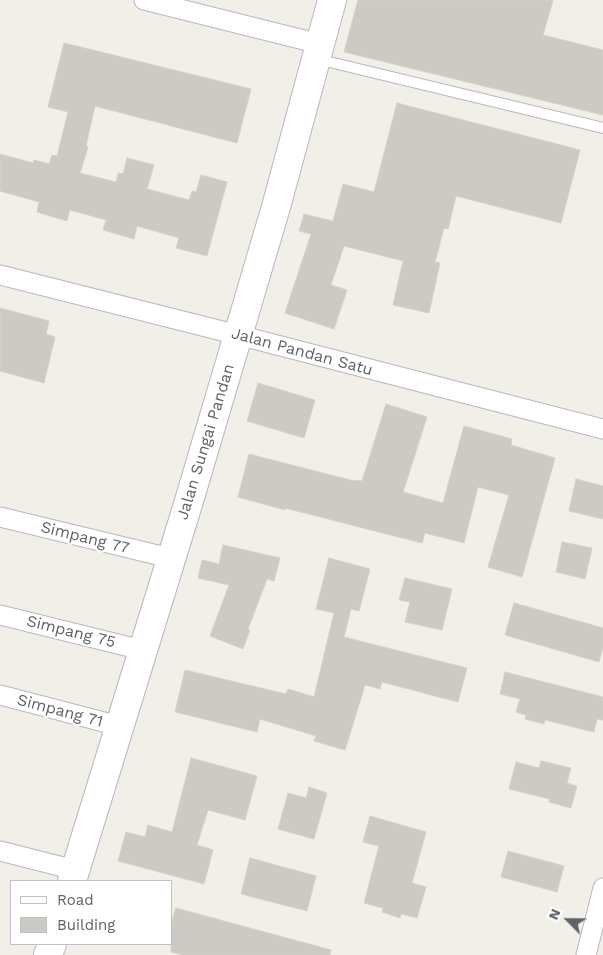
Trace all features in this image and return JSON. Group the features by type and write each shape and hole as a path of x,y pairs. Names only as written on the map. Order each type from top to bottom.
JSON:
{"street":[{"path":"144,0 318,51"},
{"name":"Jalan Sungai Pandan","path":"74,876 238,335 278,198 332,0"},
{"name":"Jalan Pandan Satu","path":"0,275 603,429"},
{"name":"Simpang 77","path":"0,517 170,558"},
{"name":"Simpang 75","path":"0,615 142,650"},
{"name":"Simpang 71","path":"0,696 119,726"},
{"path":"0,852 74,876"},
{"path":"586,955 603,888"}],"lane":[{"path":"318,51 603,128"}],"building":[{"path":"358,0 553,0 543,35 603,50 603,115 344,52"},
{"path":"64,43 251,89 237,143 95,106 86,146 88,147 80,173 116,182 118,173 123,174 127,158 154,165 147,189 189,200 192,191 196,192 201,175 227,182 207,256 176,248 179,238 137,226 134,239 103,230 106,220 70,210 67,221 37,212 39,202 0,191 0,154 33,163 34,160 49,164 52,155 57,156 68,112 48,107"},
{"path":"397,103 580,150 561,223 456,196 448,229 444,228 435,262 440,263 429,313 393,305 403,261 344,246 331,285 347,290 334,329 285,313 311,234 299,231 304,214 333,221 343,184 374,192"},
{"path":"0,308 49,321 46,334 55,337 44,383 0,371"},
{"path":"258,383 315,400 304,438 247,421"},
{"path":"386,404 427,417 403,492 443,503 464,426 512,439 511,445 555,458 522,577 488,567 509,495 478,487 464,543 425,533 422,543 238,497 249,454 354,481 362,481"},
{"path":"576,479 603,486 603,519 569,511"},
{"path":"562,542 592,548 585,579 556,572"},
{"path":"223,545 280,558 274,581 267,579 248,629 250,630 243,649 210,636 229,585 198,578 202,560 219,564"},
{"path":"329,558 370,569 359,611 351,609 344,637 467,668 458,702 382,682 380,689 365,685 345,750 314,741 316,736 260,719 257,732 175,712 185,670 286,694 288,689 314,697 334,613 316,609"},
{"path":"405,578 452,589 442,630 405,622 410,602 399,600"},
{"path":"514,603 603,628 603,647 599,662 505,635"},
{"path":"505,672 603,697 603,720 597,719 594,732 545,720 544,724 525,719 526,715 516,712 520,699 500,694"},
{"path":"191,758 257,776 245,820 208,810 197,845 213,850 204,884 118,861 126,832 145,837 148,825 172,832"},
{"path":"541,761 571,768 567,783 577,786 571,808 549,802 550,799 509,789 516,762 539,768"},
{"path":"309,787 327,793 314,839 278,829 288,793 306,798"},
{"path":"370,816 426,832 412,883 426,887 417,918 401,914 400,918 382,912 383,908 364,903 379,846 363,842"},
{"path":"508,851 564,866 557,892 501,877"},
{"path":"250,858 316,876 307,911 241,894"},
{"path":"176,908 331,950 330,955 183,955 171,952 172,921"}]}
